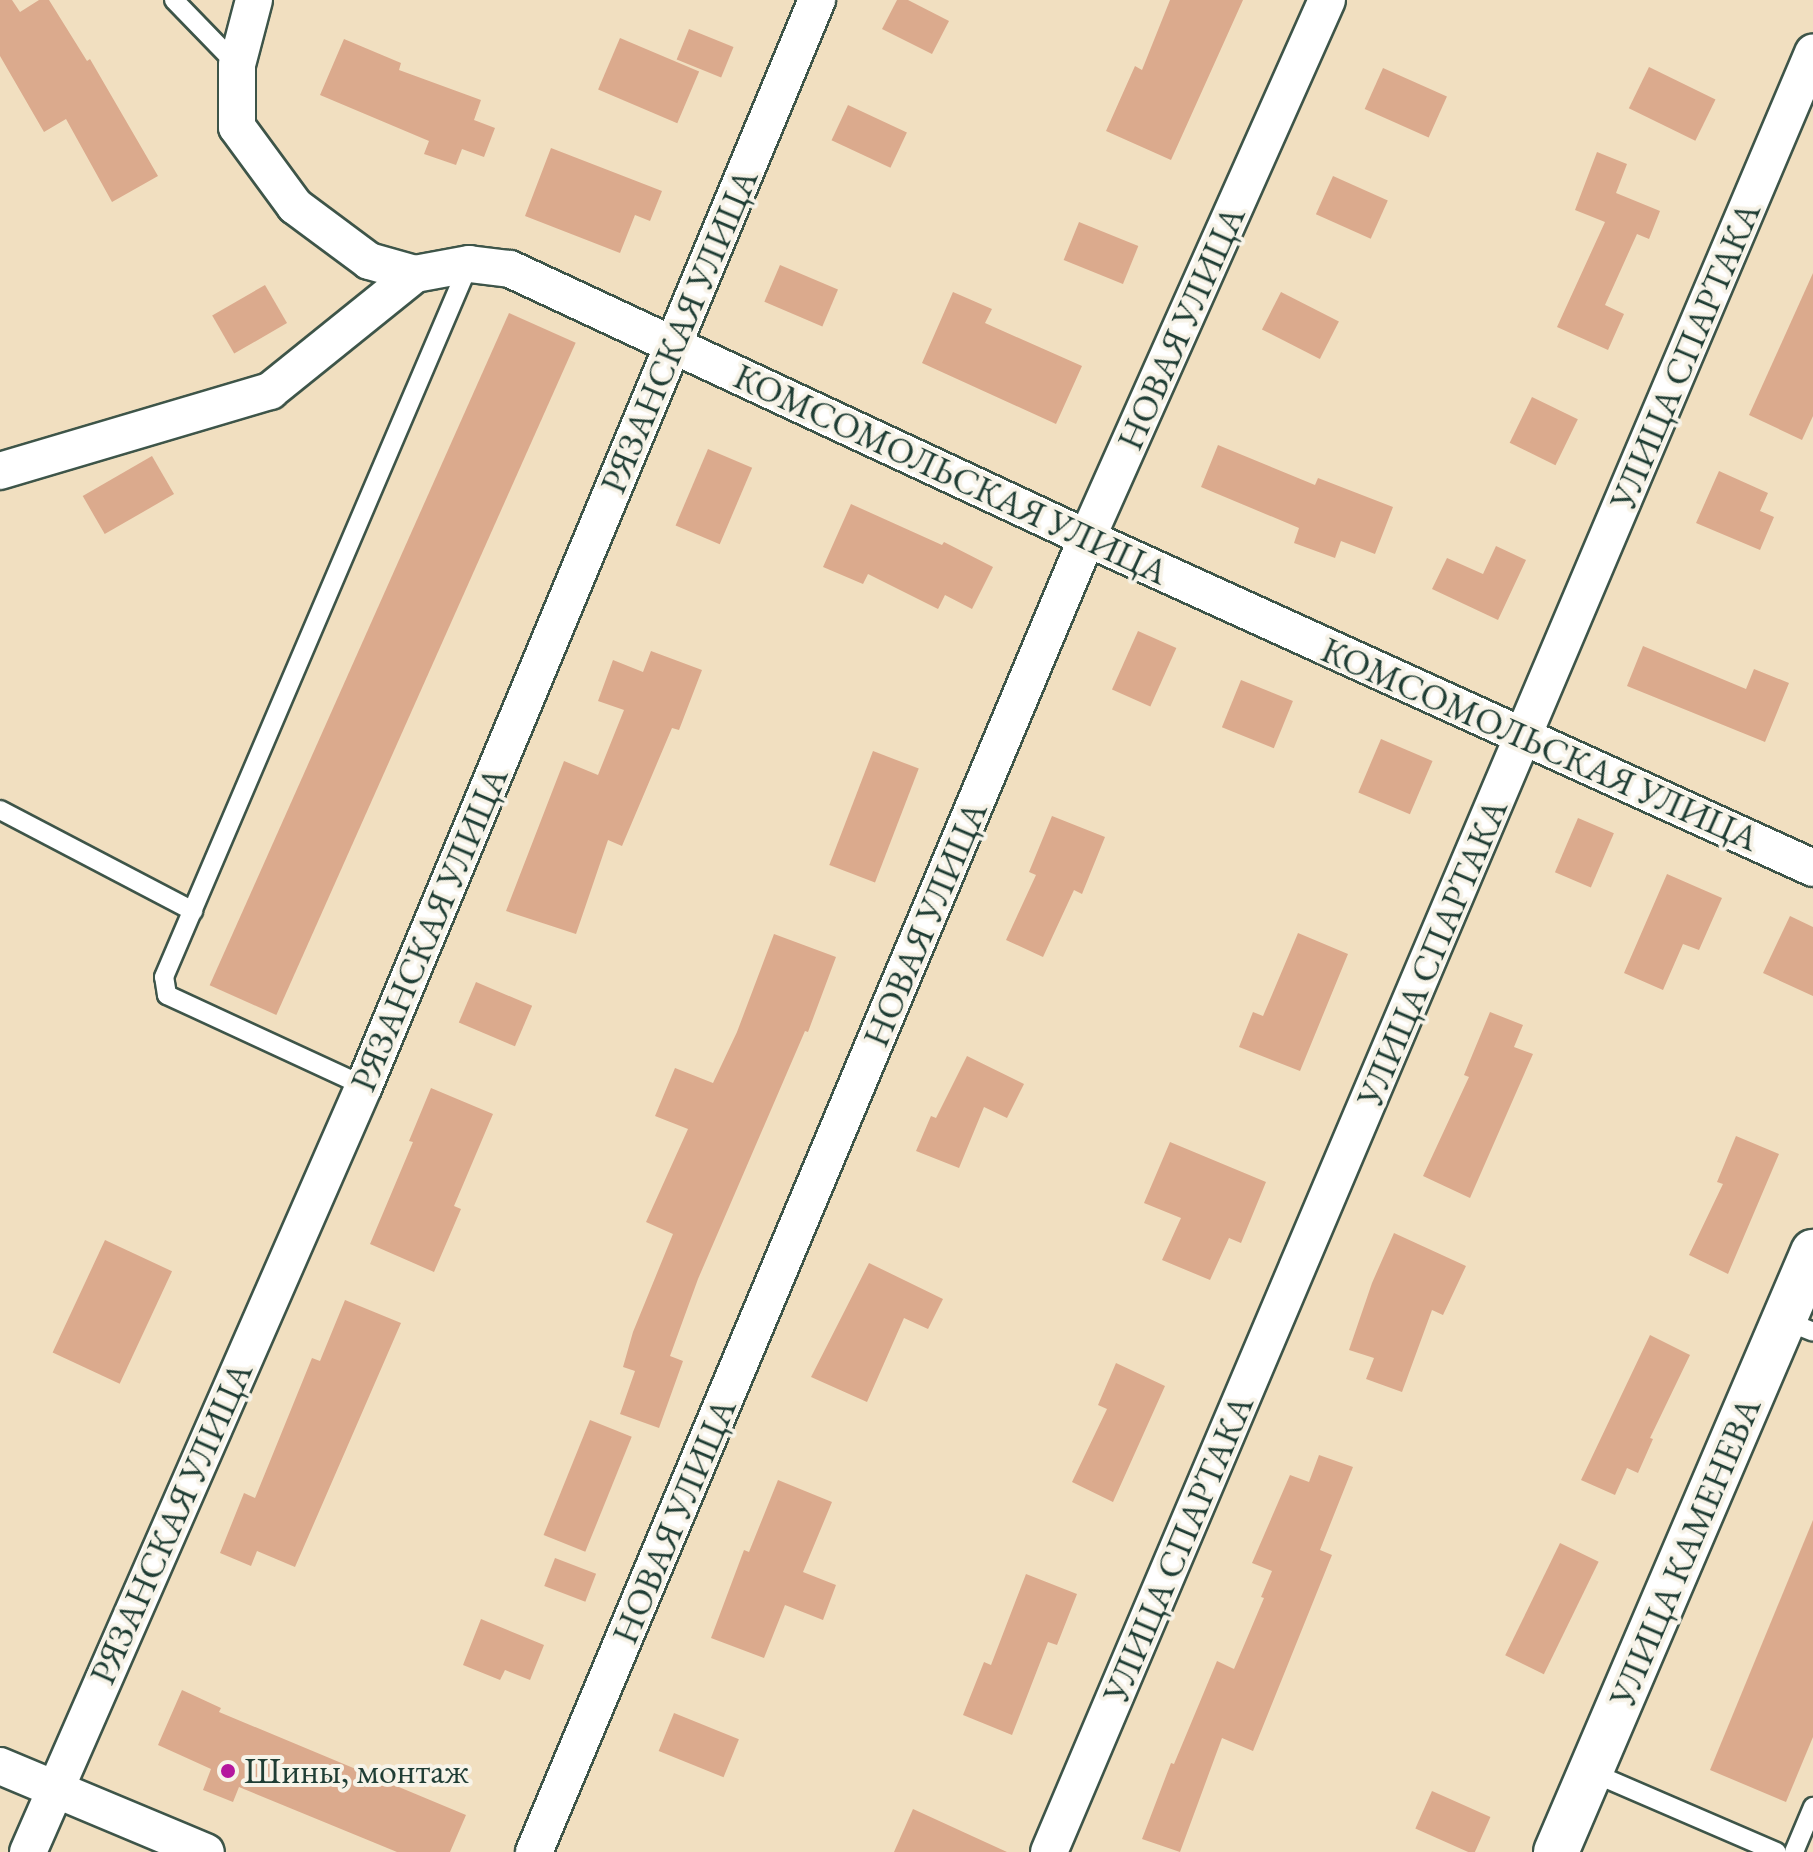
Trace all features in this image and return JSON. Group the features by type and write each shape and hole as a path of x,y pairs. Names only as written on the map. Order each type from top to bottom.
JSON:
{"main road":[{"name":"УЛИЦА КАМЕНЕВА","path":"1556,1852 1799,1326 1813,1252"}],"street":[{"name":"КОМСОМОЛЬСКАЯ УЛИЦА","path":"253,0 237,65 237,127 295,206 369,261 415,274 469,264 510,269 1087,538 1813,868"},
{"name":"РЯЗАНСКАЯ УЛИЦА","path":"28,1852 364,1086 817,0"},
{"name":"НОВАЯ УЛИЦА","path":"534,1852 1087,538 1327,0"},
{"name":"УЛИЦА СПАРТАКА","path":"1049,1852 1813,53"},
{"path":"0,471 270,391 415,274"},
{"path":"0,1766 206,1852"}],"lane":[{"path":"174,0 237,65"},
{"path":"364,1086 167,995 164,977 469,264"},
{"path":"0,810 193,911"},
{"path":"1591,1772 1777,1852"},
{"path":"1794,1852 1813,1807"}],"building":[{"path":"0,0 12,0 20,12 39,0 49,0 87,61 90,59 158,176 112,202 66,119 44,132 0,56"},
{"path":"897,0 908,0 949,21 932,54 882,29"},
{"path":"1170,0 1243,0 1171,160 1106,131 1135,66 1142,70"},
{"path":"689,29 734,47 721,78 677,60"},
{"path":"620,38 699,72 677,123 598,90"},
{"path":"344,39 401,63 399,70 481,100 474,120 495,128 484,157 462,149 456,165 424,154 429,141 320,95"},
{"path":"1649,67 1716,99 1695,141 1629,108"},
{"path":"1383,68 1447,96 1429,138 1365,109"},
{"path":"848,105 907,132 890,168 832,140"},
{"path":"551,148 662,191 650,221 635,215 620,253 525,216"},
{"path":"1597,152 1627,164 1616,193 1660,211 1649,239 1637,234 1605,305 1624,314 1608,350 1557,327 1605,222 1575,210"},
{"path":"1333,176 1388,200 1371,239 1316,214"},
{"path":"1079,222 1138,246 1123,284 1064,260"},
{"path":"780,265 838,290 822,326 764,302"},
{"path":"1813,273 1813,416 1802,440 1749,415"},
{"path":"265,285 287,323 234,354 212,316"},
{"path":"953,292 992,309 985,323 1082,366 1056,424 922,363"},
{"path":"1281,292 1339,322 1320,359 1262,329"},
{"path":"509,313 576,343 276,1015 210,985"},
{"path":"1532,397 1578,419 1555,465 1510,443"},
{"path":"1218,445 1315,485 1318,478 1393,507 1375,554 1341,541 1335,558 1294,543 1299,528 1201,487"},
{"path":"708,449 752,468 720,544 676,525"},
{"path":"152,456 174,494 105,534 83,496"},
{"path":"1719,471 1768,493 1760,511 1774,517 1760,550 1696,523"},
{"path":"851,504 942,545 944,542 993,567 972,609 945,595 938,609 868,574 863,584 823,567"},
{"path":"1496,546 1526,560 1498,620 1432,589 1447,558 1483,574"},
{"path":"1138,631 1176,648 1150,707 1112,689"},
{"path":"1643,646 1746,689 1754,669 1789,683 1765,742 1627,686"},
{"path":"651,651 702,670 679,730 672,728 622,846 608,840 576,934 506,911 564,761 598,775 624,710 598,701 613,660 643,672"},
{"path":"1241,680 1293,701 1274,748 1222,727"},
{"path":"1381,739 1433,761 1410,814 1358,792"},
{"path":"873,751 919,769 875,882 829,865"},
{"path":"1052,816 1105,837 1082,894 1074,890 1043,957 1006,940 1036,875 1029,872"},
{"path":"1578,818 1614,833 1591,888 1555,872"},
{"path":"1667,874 1722,898 1699,950 1683,944 1663,990 1624,973"},
{"path":"1790,916 1813,927 1813,996 1763,973"},
{"path":"1298,933 1348,954 1300,1071 1239,1047 1253,1012 1263,1016"},
{"path":"774,934 836,957 808,1032 805,1031 698,1279 670,1356 683,1361 659,1428 620,1414 635,1371 623,1367 633,1332 673,1234 646,1222 688,1129 655,1116 675,1068 713,1083 737,1032"},
{"path":"476,982 532,1006 515,1046 459,1023"},
{"path":"1490,1012 1523,1025 1514,1047 1533,1054 1470,1198 1423,1176 1469,1077 1464,1075"},
{"path":"967,1056 1024,1084 1007,1118 984,1107 959,1168 916,1151 931,1116 936,1118"},
{"path":"431,1088 493,1114 454,1206 461,1209 434,1272 370,1244 413,1142 409,1141"},
{"path":"1736,1136 1779,1154 1728,1274 1689,1255 1723,1184 1717,1182"},
{"path":"1170,1142 1266,1182 1241,1243 1229,1238 1210,1280 1162,1260 1181,1218 1144,1203"},
{"path":"1394,1233 1466,1266 1443,1315 1432,1310 1402,1392 1366,1379 1374,1358 1349,1350 1372,1283"},
{"path":"105,1240 172,1271 120,1384 53,1352"},
{"path":"869,1263 943,1299 928,1329 904,1318 867,1402 811,1377"},
{"path":"345,1300 401,1323 295,1567 257,1551 251,1566 220,1553 244,1493 255,1498 312,1358 320,1361"},
{"path":"1650,1335 1690,1355 1650,1438 1653,1439 1638,1473 1627,1468 1615,1495 1581,1480"},
{"path":"1116,1363 1165,1386 1113,1502 1072,1482 1107,1409 1098,1405"},
{"path":"590,1420 632,1437 585,1552 544,1535"},
{"path":"1319,1455 1353,1467 1320,1550 1332,1555 1253,1751 1222,1738 1180,1852 1142,1839 1171,1763 1174,1764 1217,1661 1234,1669 1264,1598 1261,1597 1272,1571 1252,1563 1290,1475 1309,1482"},
{"path":"778,1480 832,1502 803,1572 836,1585 823,1620 785,1605 764,1658 711,1638 744,1550 749,1552"},
{"path":"1813,1520 1813,1737 1786,1802 1710,1770"},
{"path":"1560,1543 1599,1562 1544,1674 1505,1655"},
{"path":"555,1558 596,1574 585,1602 544,1586"},
{"path":"1026,1574 1077,1594 1057,1645 1048,1642 1012,1735 963,1715 984,1662 991,1665"},
{"path":"481,1619 544,1645 530,1680 505,1670 500,1680 463,1665"},
{"path":"182,1690 221,1708 219,1712 466,1815 450,1852 397,1852 239,1787 233,1802 203,1790 211,1769 158,1745"},
{"path":"674,1713 739,1739 724,1777 659,1751"},
{"path":"1432,1791 1490,1817 1475,1852 1468,1852 1415,1828"},
{"path":"913,1809 1007,1852 894,1852"}],"place":[{"name":"Шины, монтаж","path":"228,1771"}]}
